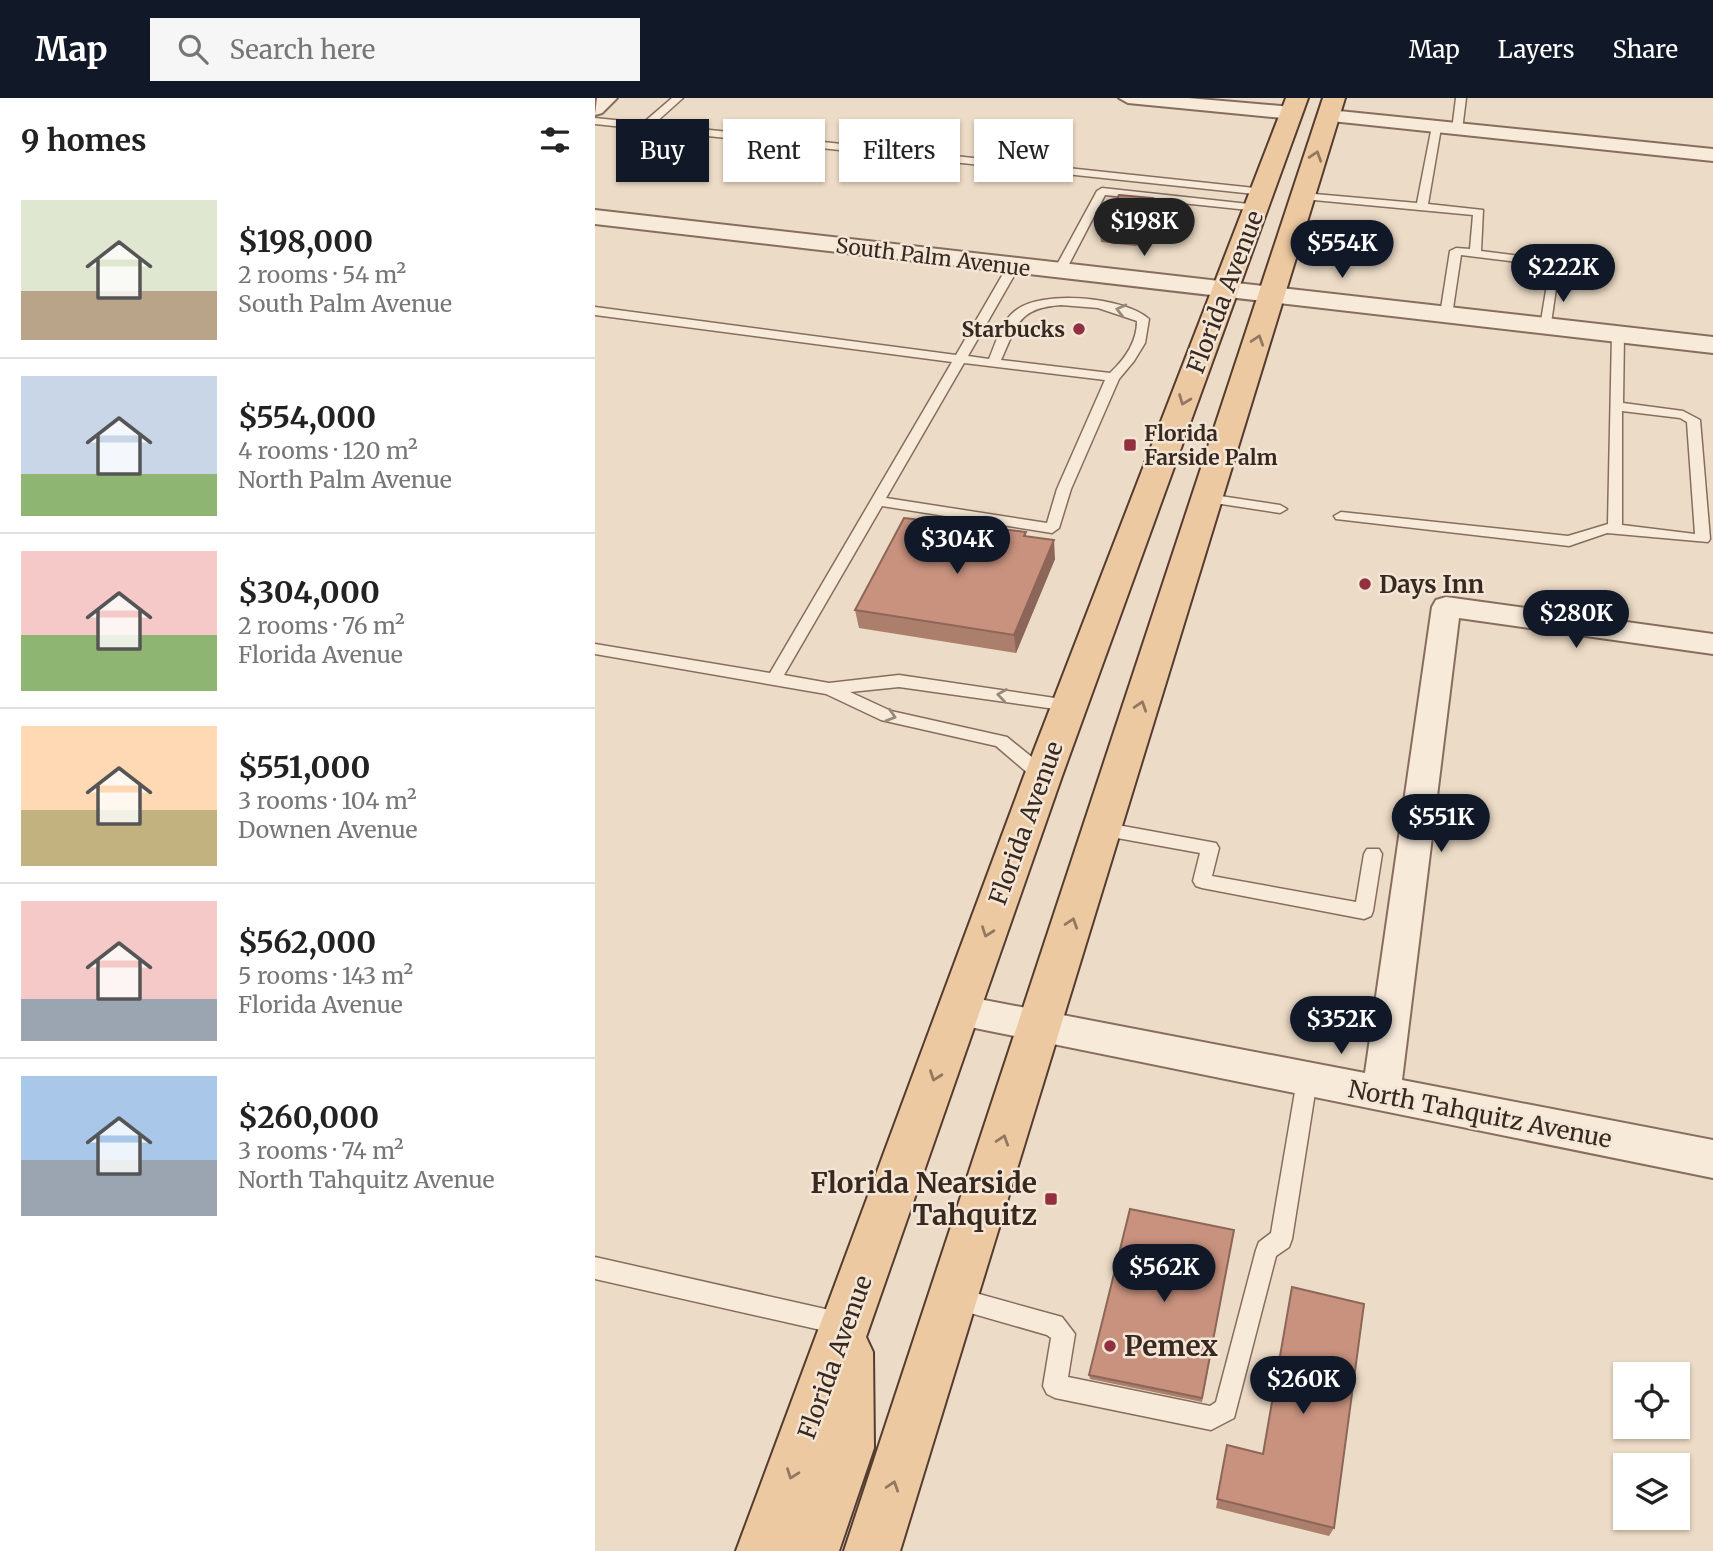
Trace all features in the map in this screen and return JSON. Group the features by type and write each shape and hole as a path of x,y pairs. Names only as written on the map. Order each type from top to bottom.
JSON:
{"main road":[{"name":"Florida Avenue","path":"764,1551 1069,705 1295,105"},
{"name":"Florida Avenue","path":"872,1551 1332,107"},
{"path":"811,1551 847,1448 847,1325"}],"street":[{"path":"595,109 608,98"},
{"path":"1128,98 1295,105"},
{"path":"1332,107 1436,128 1713,155"},
{"name":"South Palm Avenue","path":"595,217 1013,267 1713,345"},
{"path":"1381,1094 1446,607 1713,644"},
{"name":"North Tahquitz Avenue","path":"958,1011 1713,1159"}],"lane":[{"path":"654,119 678,98"},
{"path":"1457,130 1461,98"},
{"path":"595,121 616,124"},
{"path":"1422,206 1436,128"},
{"path":"709,135 1261,200"},
{"path":"1059,272 1102,191 1261,200"},
{"path":"1303,196 1479,212 1475,253"},
{"path":"1445,315 1457,251 1475,253 1556,263 1546,327"},
{"path":"774,679 1013,267"},
{"path":"878,501 1052,528 1064,489 1114,377 1127,365 1144,329 1143,319 1121,309 1055,301 1024,309 1017,315 994,362"},
{"path":"595,311 1114,377"},
{"path":"1615,529 1618,334"},
{"path":"1341,516 1569,541 1606,528 1703,539 1693,420 1683,415 1616,406"},
{"path":"1202,513 1280,509"},
{"path":"595,649 829,688 899,681 1069,705"},
{"path":"829,688 887,716 1001,741 1043,776"},
{"path":"1101,829 1210,848 1202,881 1364,911 1373,854"},
{"path":"953,1298 1054,1325 1063,1334 1055,1386 1211,1418 1226,1410 1267,1250 1280,1239 1307,1080"},
{"path":"595,1268 847,1325"}],"building":[{"path":"1119,195 1153,198 1136,236 1100,232"},
{"path":"904,518 1026,532 1024,536 1054,540 1014,635 855,610"},
{"path":"1130,1209 1234,1230 1202,1398 1089,1375"},
{"path":"1292,1287 1364,1304 1334,1528 1217,1499 1227,1445 1263,1454"}],"place":[{"name":"Starbucks","path":"1079,329"},
{"name":"Florida Farside Palm","path":"1130,445"},
{"name":"Days Inn","path":"1365,584"},
{"name":"Florida Nearside Tahquitz","path":"1051,1199"},
{"name":"Pemex","path":"1110,1346"}]}
